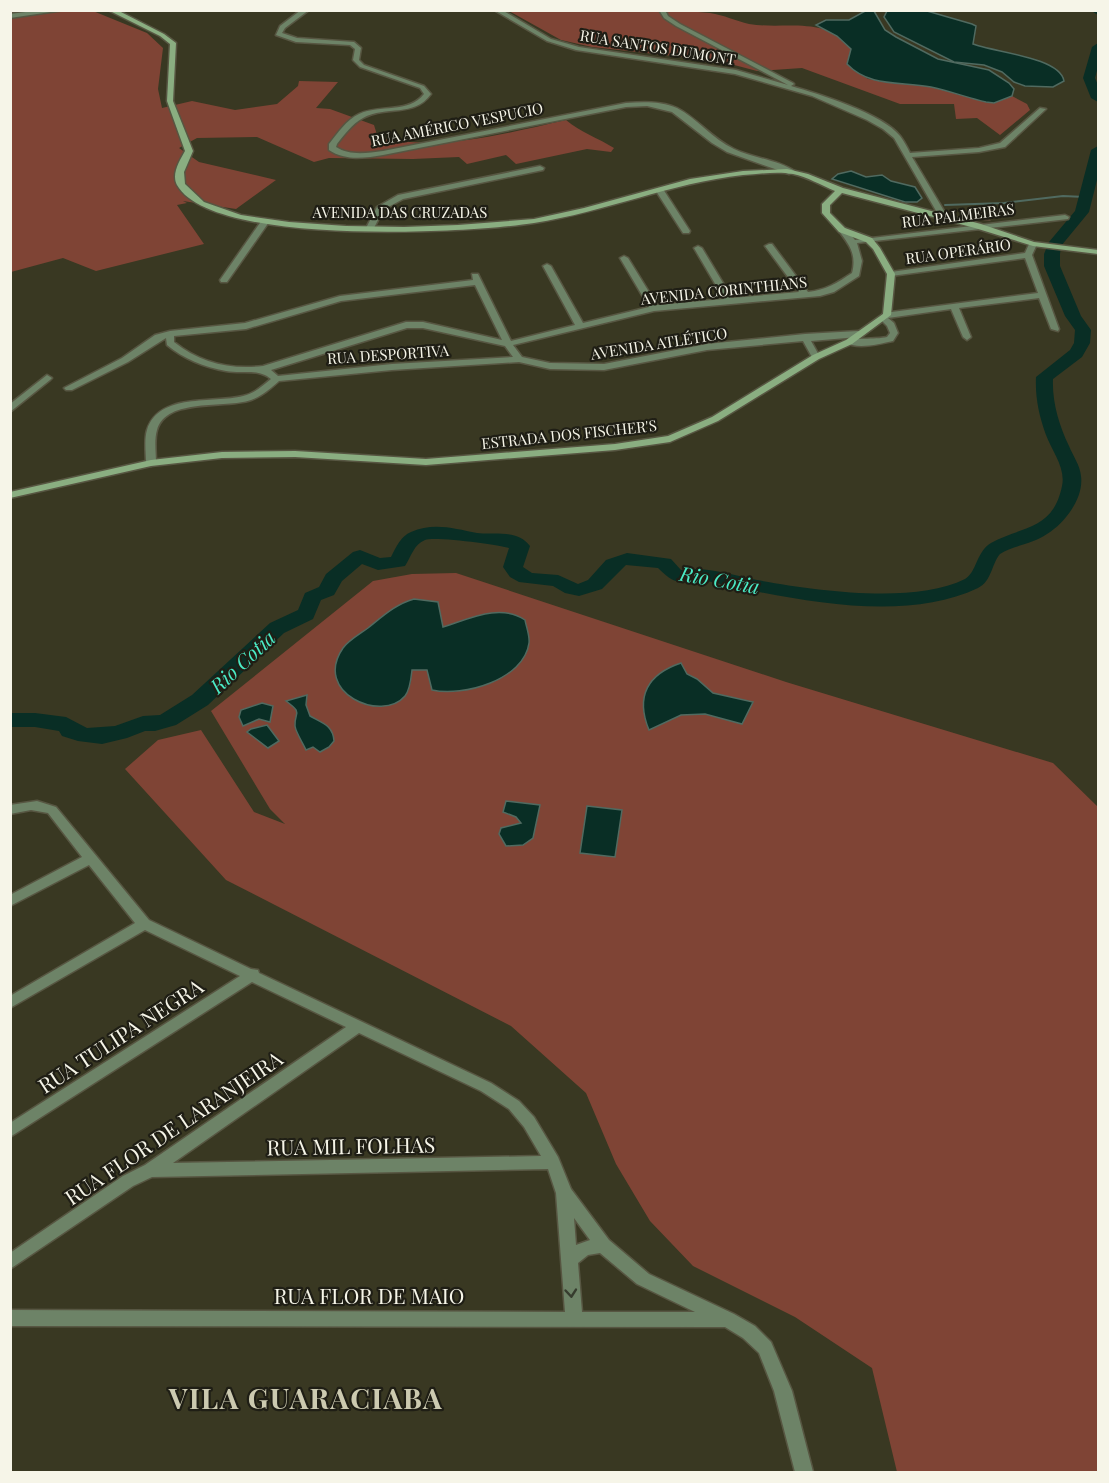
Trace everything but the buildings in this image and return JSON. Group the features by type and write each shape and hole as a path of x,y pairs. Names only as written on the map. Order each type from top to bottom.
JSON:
{"street":[{"path":"10,16 61,10"},
{"name":"AVENIDA DAS CRUZADAS","path":"111,10 162,35 173,43 170,101 179,130 189,151 179,174 181,185 187,194 217,209 265,222 370,228 511,224 559,215 731,174 792,172 840,190"},
{"name":"RUA AMÉRICO VESPUCIO","path":"306,10 282,27 278,34 296,40 352,43 358,48 356,60 362,66 422,87 428,94 423,101 415,104 370,112 358,117 333,144 332,148 335,151 362,155 383,153 626,105 651,104 673,108 683,113 716,142 730,150 792,172"},
{"name":"RUA SANTOS DUMONT","path":"497,10 549,39 578,49 716,68 814,95 870,118 886,127 897,137 943,216"},
{"path":"662,10 666,17 678,25 814,95"},
{"path":"907,155 979,150 1002,145 1042,109"},
{"path":"370,228 380,209 401,197 540,168"},
{"path":"854,242 826,213 826,204 840,190 943,216 1033,244 1098,252"},
{"path":"660,191 686,231"},
{"name":"RUA PALMEIRAS","path":"854,242 1065,217"},
{"path":"224,280 265,222"},
{"path":"842,230 869,240 891,274 885,316 894,333 890,339 874,343 849,342"},
{"name":"AVENIDA CORINTHIANS","path":"170,334 170,343 178,350 233,371 264,369 406,325 423,325 508,344 654,308 831,290 856,274 860,264 859,253 854,242"},
{"path":"1033,244 1028,255 1055,329"},
{"path":"769,246 805,294"},
{"path":"698,248 729,300"},
{"name":"RUA OPERÁRIO","path":"891,274 1028,255"},
{"path":"624,258 654,308"},
{"path":"547,266 580,326"},
{"path":"69,388 125,360 158,337 246,326 340,299 476,279 508,344 519,359"},
{"path":"885,316 1042,295"},
{"path":"954,306 967,337"},
{"name":"ESTRADA DOS FISCHER'S","path":"10,495 151,463 222,455 285,454 426,462 557,453 646,443 670,438 715,419 816,357 849,342 885,316"},
{"name":"AVENIDA ATLÉTICO","path":"519,359 550,366 604,367 680,351 805,337 858,334"},
{"path":"805,337 816,357"},
{"name":"RUA DESPORTIVA","path":"276,379 392,367 519,359"},
{"path":"151,463 152,430 162,415 197,403 244,399 259,393 276,379 264,369"},
{"path":"10,409 46,378"},
{"path":"10,810 29,804 52,810 144,924 486,1087 514,1106 529,1122 553,1162 564,1193 574,1318"},
{"path":"10,901 91,858"},
{"path":"10,1003 144,924"},
{"name":"RUA TULIPA NEGRA","path":"10,1131 253,974"},
{"name":"RUA FLOR DE LARANJEIRA","path":"10,1262 128,1181 150,1170 358,1026"},
{"name":"RUA MIL FOLHAS","path":"150,1170 553,1162"},
{"path":"564,1193 603,1245 643,1279 728,1320 749,1332 765,1348 783,1391 804,1473"},
{"path":"569,1260 584,1248 603,1245"},
{"name":"RUA FLOR DE MAIO","path":"10,1318 728,1320"}],"shaded area":[{"path":"635,9 685,11 715,14 749,24 817,28 841,38 851,49 847,64 868,79 929,86 994,103 1012,96 1027,104 1030,110 1000,135 977,118 956,119 954,104 900,104 802,68 757,71 719,61 592,47 561,40 509,11"},
{"path":"11,11 93,11 147,33 163,48 158,89 162,108 192,101 235,110 277,104 298,86 299,81 338,82 316,108 330,109 374,125 378,138 402,142 450,142 566,120 614,148 611,152 587,149 516,164 506,155 467,164 459,157 329,158 314,162 257,137 197,138 179,148 199,162 276,180 236,209 183,201 187,203 177,205 204,244 96,271 63,258 11,272"},
{"path":"456,573 786,682 1053,763 1098,807 1098,1472 897,1472 872,1368 795,1317 693,1266 650,1221 616,1164 586,1093 511,1026 226,880 125,769 158,740 201,730 254,812 285,824 270,809 211,711 373,581 412,574"}],"water":[{"path":"867,10 874,11 885,30 938,59 989,70 1009,83 1014,89 1012,96 994,103 986,102 931,87 876,80 856,72 847,64 851,49 837,36 816,25 826,20 849,20"},
{"path":"887,11 927,11 976,26 973,44 1039,61 1060,73 1064,81 1053,87 1025,86 1014,82 1002,72 984,65 954,62 894,32 884,17"},
{"path":"851,171 866,177 882,175 891,181 915,187 922,198 917,202 905,202 832,179 838,174"},
{"path":"414,599 438,602 443,627 484,614 495,613 515,615 525,620 529,643 525,656 504,676 475,688 445,692 432,690 427,670 412,670 407,694 394,704 367,705 354,699 343,690 336,678 336,664 343,648 390,611"},
{"path":"681,663 687,674 697,679 713,693 753,702 742,724 705,714 681,715 649,730 643,707 647,688 660,673"},
{"path":"307,695 306,705 310,716 332,731 334,741 320,752 313,747 306,750 296,729 297,713 286,701"},
{"path":"262,703 273,706 270,722 259,719 243,726 239,717 241,710"},
{"path":"267,725 279,741 268,748 247,732"},
{"path":"506,801 540,805 533,838 523,845 506,846 499,834 501,828 521,823 516,817 503,812"},
{"path":"587,806 622,810 615,857 580,853"}],"waterway":[{"name":"Rio Cotia","path":"1098,47 1089,78 1098,98"},
{"name":"Rio Cotia","path":"10,720 35,720 66,725 70,731 86,736 119,733 143,723 155,724 168,720 200,700 277,628 306,614 312,597 327,591 333,578 360,556 378,564 398,562 409,542 417,536 428,533 444,532 480,539 502,538 520,546 513,567 522,576 558,581 575,590 588,588 595,584 613,565 627,559 664,563 677,576 704,575 791,592 855,599 918,597 947,592 972,583 977,580 993,550 1034,534 1047,526 1058,514 1070,492 1071,471 1051,424 1044,386 1045,377 1076,353 1082,343 1083,330 1073,316 1052,266 1052,254 1054,245 1082,212 1098,150"},
{"path":"945,205 1004,203 1063,196 1085,197"}],"district":[{"name":"VILA GUARACIABA","path":"306,1397"}]}
